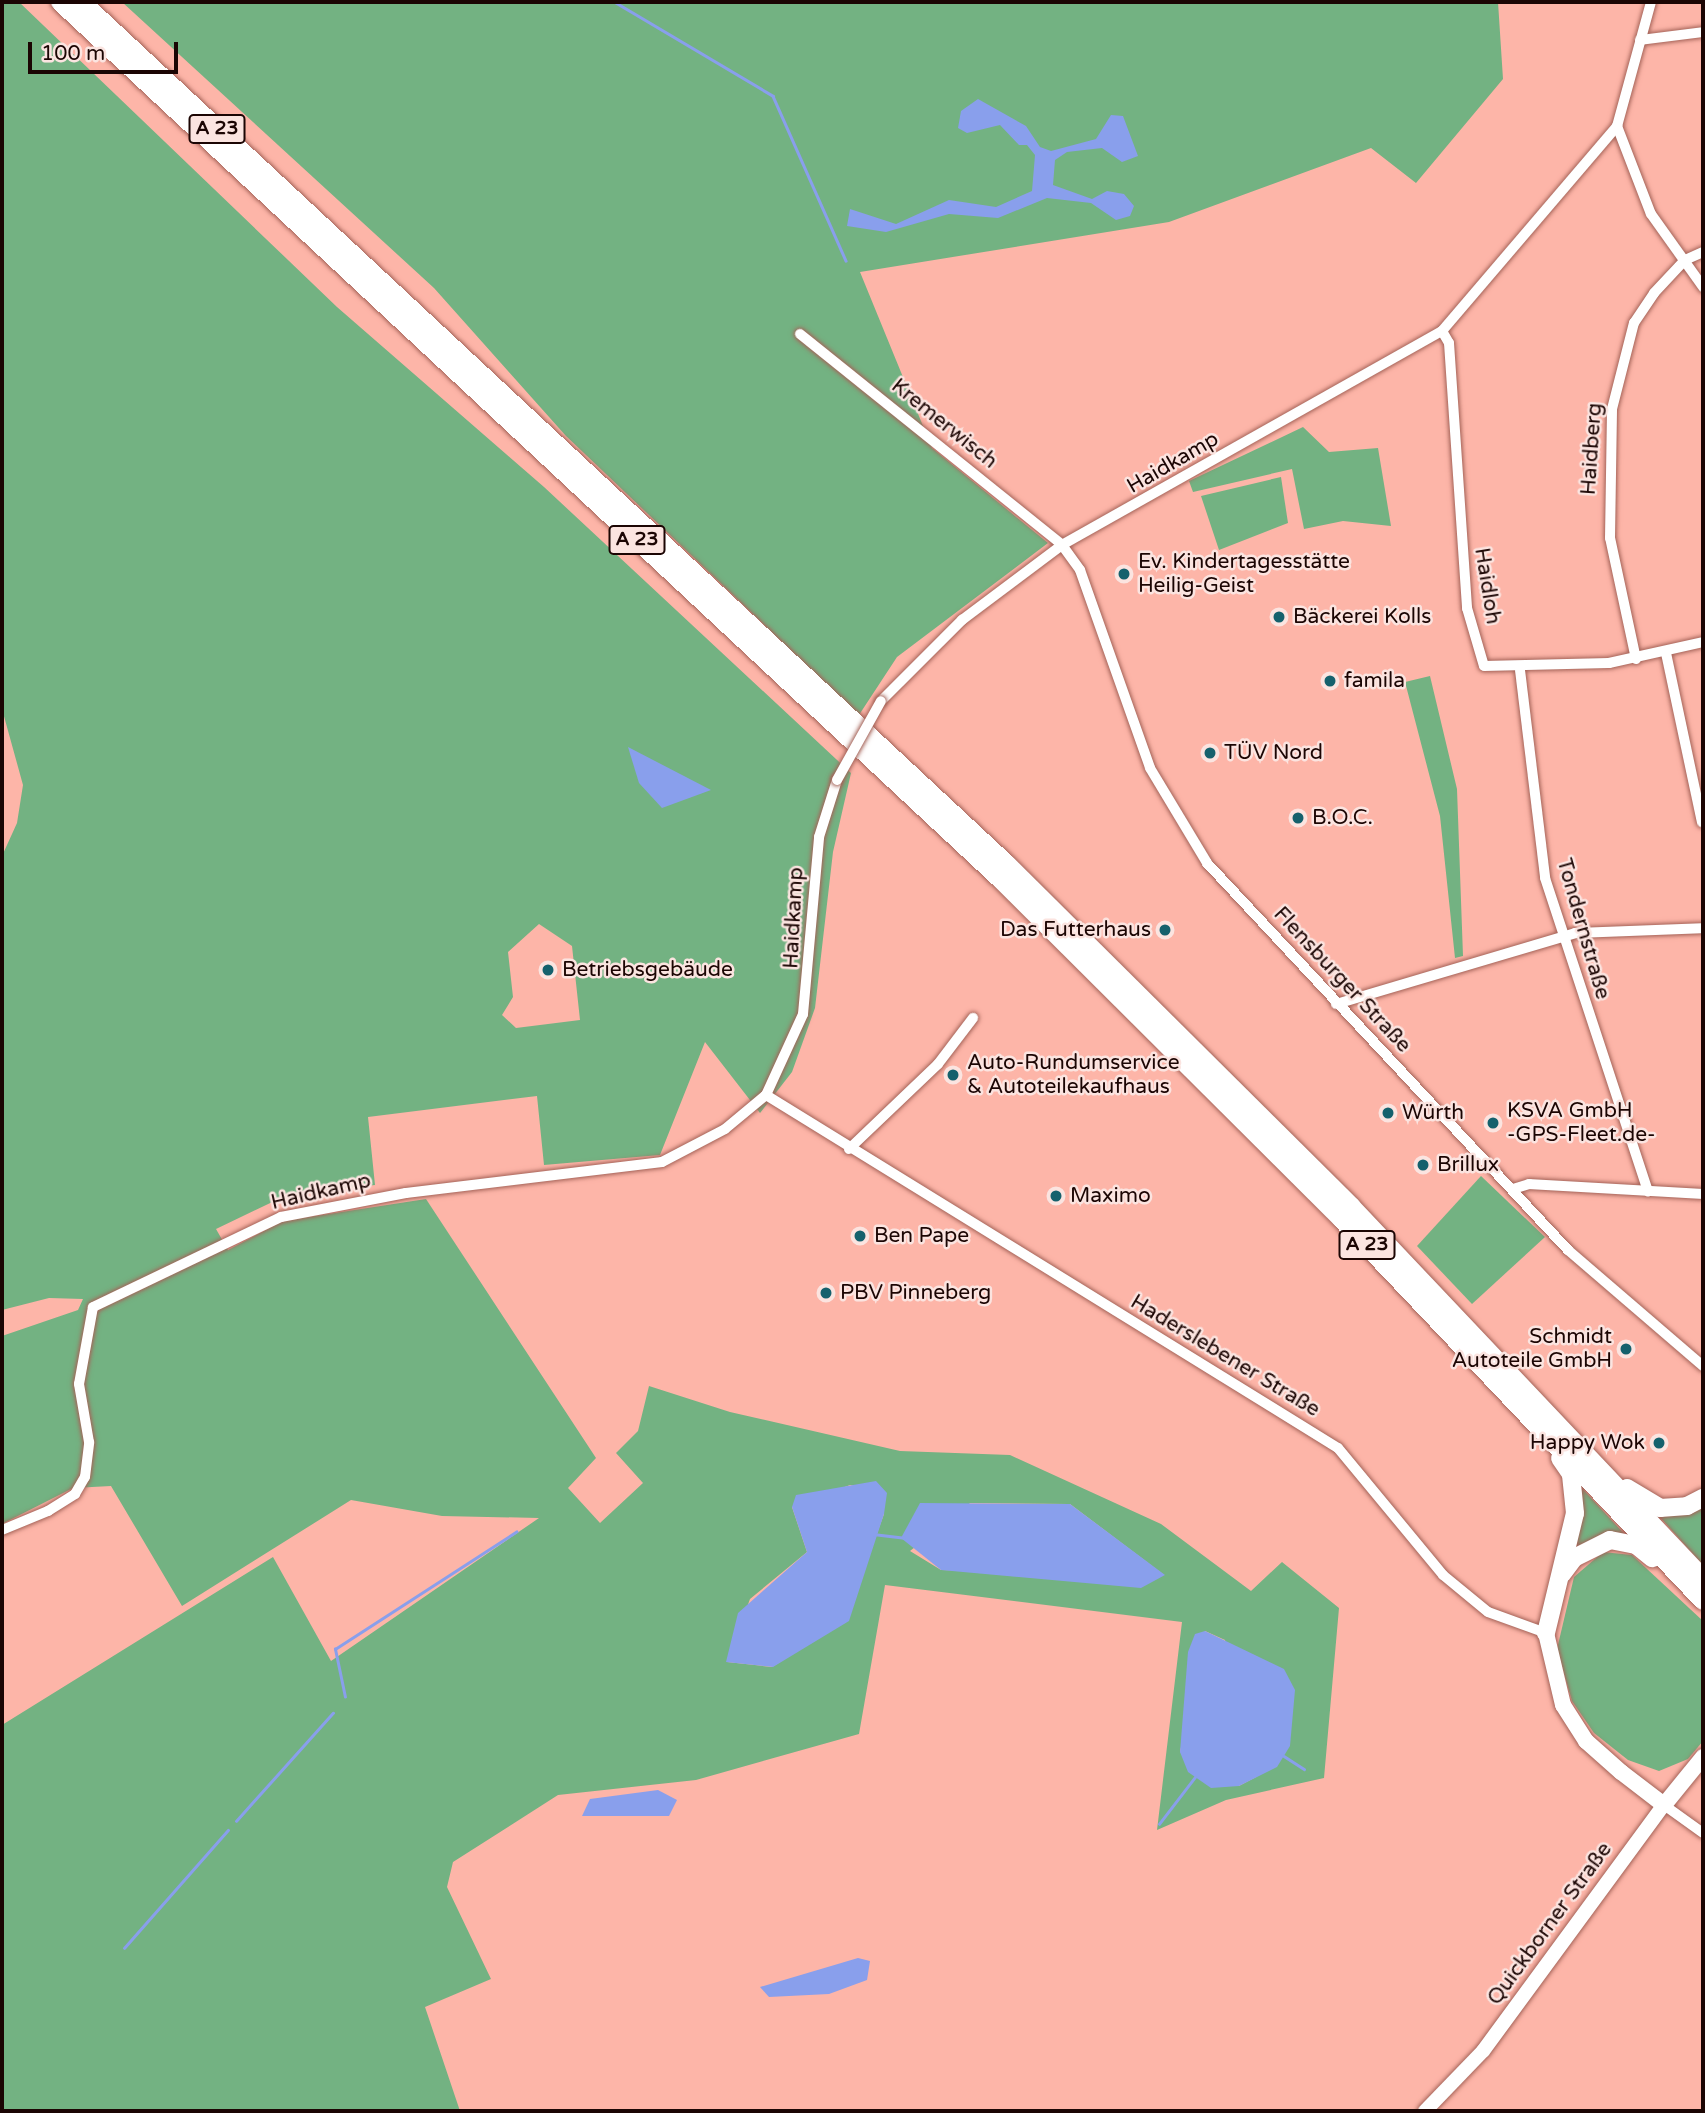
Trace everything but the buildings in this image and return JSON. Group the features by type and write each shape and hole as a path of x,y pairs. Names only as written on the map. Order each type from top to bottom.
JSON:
{"highway":[{"name":"A 23","path":"60,2 1001,880 1524,1407 1702,1591"},
{"name":"A 23","path":"82,2 1008,865 1351,1206 1612,1480 1702,1591"},
{"path":"1524,1407 1574,1486 1575,1513 1546,1633"},
{"path":"1612,1480 1660,1508 1687,1507 1703,1498"},
{"path":"1556,1583 1574,1558 1610,1540 1636,1545 1702,1591"}],"main road":[{"path":"1546,1633 1555,1684 1573,1723 1600,1756 1664,1805"},
{"name":"Quickborner Straße","path":"1425,2111 1474,2062 1703,1756"}],"street":[{"path":"1651,2 1617,126 1651,214 1703,288"},
{"path":"1640,40 1703,32"},
{"name":"Haidkamp","path":"2,1530 48,1511 75,1494 85,1477 89,1441 79,1384 93,1307 281,1217 406,1193 662,1162 725,1129 766,1095 803,1014 819,837 836,780 881,702 962,620 1062,545 1442,331 1617,126"},
{"path":"1685,260 1703,252"},
{"name":"Haidberg","path":"1636,659 1610,538 1612,409 1634,323 1685,260"},
{"name":"Haidloh","path":"1442,331 1449,343 1467,608 1485,666 1520,670 1636,659 1703,642"},
{"name":"Kremerwisch","path":"800,334 1062,545"},
{"name":"Flensburger Straße","path":"1062,545 1080,570 1136,736 1164,795 1207,863 1568,1250 1703,1366"},
{"path":"1666,653 1702,822"},
{"name":"Tondernstraße","path":"1520,670 1536,826 1563,936 1648,1191"},
{"path":"1336,1004 1563,936 1703,928"},
{"path":"849,1149 938,1064 973,1018"},
{"name":"Haderslebener Straße","path":"766,1095 849,1149 1338,1448 1443,1575 1488,1612 1546,1633"},
{"path":"1513,1189 1529,1184 1703,1194"},
{"path":"1664,1805 1703,1833"}],"green space":[{"path":"2,2 19,2 337,307 544,487 851,773 833,852 815,1008 792,1072 760,1113 705,1042 660,1155 544,1165 537,1096 368,1117 375,1185 287,1195 216,1229 228,1250 283,1221 426,1199 596,1458 568,1488 600,1523 643,1483 616,1453 638,1431 649,1386 730,1412 900,1451 1010,1455 1161,1524 1251,1591 1282,1562 1339,1608 1324,1778 1226,1800 1157,1830 1182,1622 885,1585 859,1734 696,1780 558,1795 453,1862 447,1887 491,1979 425,2007 460,2111 2,2111 2,1725 273,1557 331,1661 539,1518 442,1516 351,1500 182,1606 111,1486 73,1488 2,1524 2,1336 78,1310 83,1299 49,1298 2,1310 2,856 17,823 23,785 2,709","holes":["539,924 572,946 580,1020 516,1028 502,1015 513,997 508,952","850,1485 864,1487 884,1514 862,1575 810,1643 772,1667 727,1662 750,1599 807,1552 792,1507","970,1503 1070,1504 1164,1575 941,1570 910,1551","1205,1631 1225,1640 1256,1777 1239,1786 1180,1752"]},
{"path":"122,2 1498,2 1503,79 1416,183 1371,148 1169,222 860,272 932,448 1048,543 897,657 859,715 566,436 434,288"},
{"path":"1303,427 1329,452 1378,448 1391,526 1343,521 1304,529 1292,469 1193,492 1189,481"},
{"path":"1281,477 1288,523 1219,550 1201,496"},
{"path":"1430,676 1457,789 1463,956 1455,958 1440,816 1405,682"},
{"path":"1481,1176 1545,1237 1472,1304 1417,1246"},
{"path":"1579,1485 1629,1539 1576,1552"},
{"path":"1703,1507 1703,1565 1659,1516"},
{"path":"1603,1552 1632,1555 1703,1621 1703,1741 1688,1759 1659,1771 1628,1760 1594,1733 1572,1701 1557,1649 1574,1577"}],"water":[{"path":"978,99 1026,126 1040,147 1051,151 1096,139 1111,115 1123,116 1138,156 1122,162 1102,148 1067,152 1055,160 1053,185 1092,199 1107,191 1124,194 1134,206 1130,216 1116,220 1091,203 1047,198 998,218 949,214 886,232 847,226 850,209 896,224 949,200 996,207 1032,191 1035,155 1027,145 1019,145 1000,125 967,133 958,128 961,111"},
{"path":"628,747 711,790 662,808 639,783"},
{"path":"876,1481 887,1493 884,1514 849,1621 773,1667 726,1662 738,1613 807,1552 792,1507 796,1495"},
{"path":"920,1503 1070,1504 1165,1575 1141,1588 941,1570 901,1538"},
{"path":"1205,1631 1284,1669 1295,1690 1290,1746 1277,1767 1239,1786 1211,1788 1188,1772 1180,1752 1188,1652 1195,1634"},
{"path":"658,1790 677,1800 669,1816 582,1816 590,1799"},
{"path":"858,1958 870,1961 867,1980 829,1994 769,1997 760,1987"}],"waterway":[{"path":"615,2 773,96 846,261"},
{"path":"345,1697 335,1649 516,1532"},
{"path":"873,1534 904,1538"},
{"path":"236,1821 333,1713"},
{"path":"1284,1756 1304,1769"},
{"path":"1159,1824 1195,1777"},
{"path":"124,1948 228,1830"}],"place":[{"name":"Ev. Kindertagesstätte Heilig-Geist","path":"1124,574"},
{"name":"Bäckerei Kolls","path":"1279,617"},
{"name":"famila","path":"1330,681"},
{"name":"TÜV Nord","path":"1210,753"},
{"name":"B.O.C.","path":"1298,818"},
{"name":"Das Futterhaus","path":"1165,930"},
{"name":"Betriebsgebäude","path":"548,970"},
{"name":"Auto-Rundumservice & Autoteilekaufhaus","path":"953,1075"},
{"name":"Würth","path":"1388,1113"},
{"name":"KSVA GmbH -GPS-Fleet.de-","path":"1493,1123"},
{"name":"Brillux","path":"1423,1165"},
{"name":"Maximo","path":"1056,1196"},
{"name":"Ben Pape","path":"860,1236"},
{"name":"PBV Pinneberg","path":"826,1293"},
{"name":"Schmidt Autoteile GmbH","path":"1626,1349"},
{"name":"Happy Wok","path":"1659,1443"}]}
